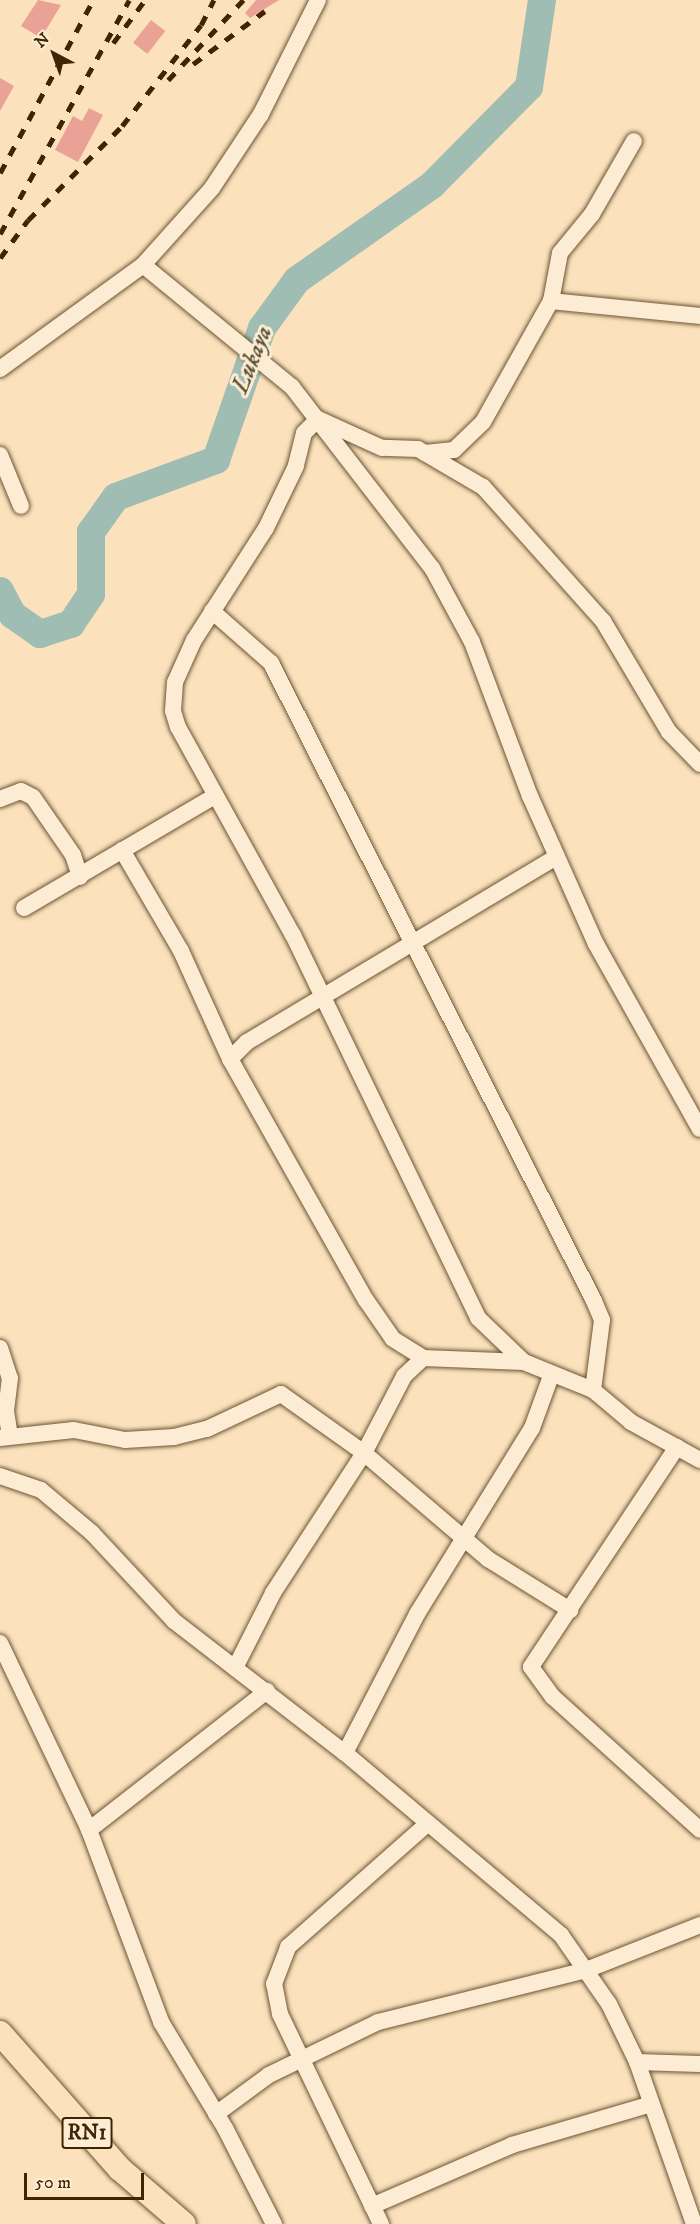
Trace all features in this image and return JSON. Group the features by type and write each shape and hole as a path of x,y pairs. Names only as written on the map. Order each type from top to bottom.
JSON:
{"highway":[{"name":"RN1","path":"0,2033 120,2169 184,2224"}],"street":[{"path":"0,369 143,265 212,188 261,114 318,0"},
{"path":"318,419 382,448 425,453 454,450 483,422 551,301 560,253 592,214 634,141"},
{"path":"143,265 266,364 318,419 432,568 472,642 555,858 606,963 700,1129"},
{"path":"551,301 700,316"},
{"path":"318,419 304,433 296,466 266,528 212,611 175,682 173,711 215,796 324,998 478,1318 524,1362 551,1376 593,1390 631,1422 700,1460"},
{"path":"425,453 483,487 572,581 603,621 669,732 700,764"},
{"path":"0,455 21,507"},
{"path":"212,611 271,663 602,1320 593,1390"},
{"path":"0,799 21,791 33,797 73,855 80,877"},
{"path":"24,908 215,796"},
{"path":"122,850 182,951 230,1059 366,1300 393,1339 423,1358 524,1362"},
{"path":"230,1059 247,1042 555,858"},
{"path":"0,1348 10,1378 5,1437 74,1430 125,1440 174,1437 207,1429 281,1394 364,1453 463,1534 488,1559 570,1610"},
{"path":"235,1668 273,1593 364,1453 399,1384 423,1358"},
{"path":"345,1752 463,1534 532,1428 551,1376"},
{"path":"677,1447 531,1667 534,1678 700,1830"},
{"path":"0,1476 41,1490 92,1533 174,1621 345,1752 427,1824 554,1929 586,1970 637,2062 694,2224"},
{"path":"0,1643 88,1830 161,2022 216,2114 274,2224"},
{"path":"88,1830 267,1691"},
{"path":"381,2224 280,2014 274,1984 288,1947 427,1824"},
{"path":"216,2114 269,2075 378,2022 586,1970 700,1925"},
{"path":"637,2062 700,2064"},
{"path":"372,2206 501,2149 651,2104"}],"building":[{"path":"38,0 61,5 41,38 21,26"},
{"path":"256,0 279,0 250,18 245,13"},
{"path":"151,20 165,31 147,54 133,43"},
{"path":"0,78 14,86 0,111"},
{"path":"89,108 103,115 78,162 55,150 73,116 82,121"}],"waterway":[{"name":"Lukaya","path":"0,591 13,615 40,634 71,624 91,594 91,532 116,497 216,460 262,328 297,280 432,185 529,87 542,0"}],"railway":[{"path":"0,173 93,0"},
{"path":"0,234 129,0"},
{"path":"113,43 145,0"},
{"path":"0,258 28,220 122,126 201,25 214,0"},
{"path":"168,80 243,0"},
{"path":"193,64 265,11"}]}
